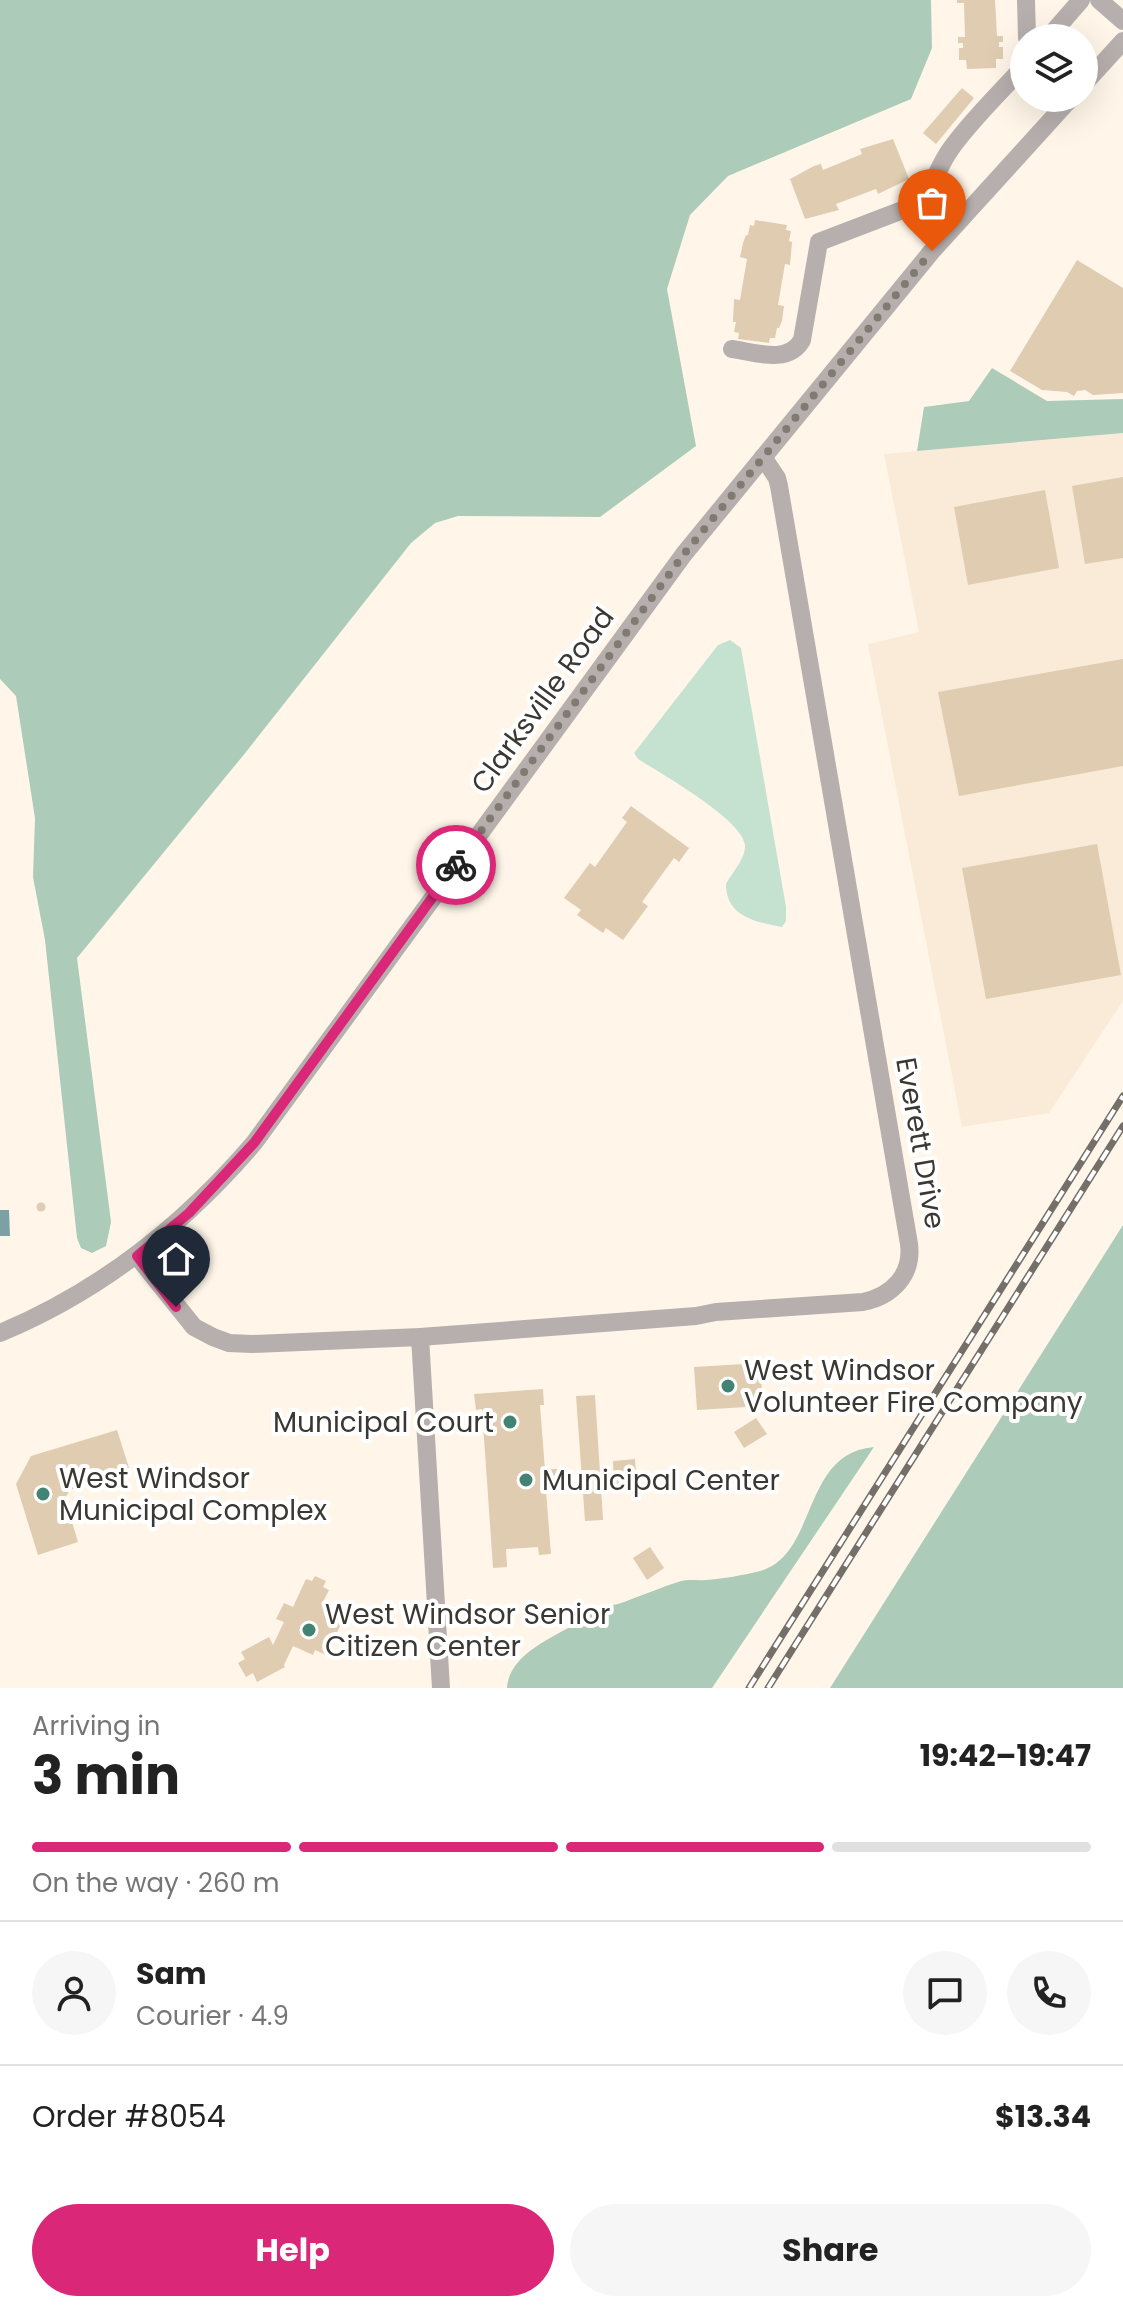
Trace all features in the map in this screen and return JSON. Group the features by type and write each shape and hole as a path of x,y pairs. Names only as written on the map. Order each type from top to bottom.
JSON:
{"street":[{"path":"1026,0 1027,24"},
{"path":"1060,24 1081,0"},
{"path":"1099,0 1123,21"},
{"path":"1098,69 1123,41"},
{"path":"732,349 782,356 797,348 802,340 819,242 913,206 923,198 949,151 1010,82"},
{"name":"Clarksville Road","path":"0,1333 62,1304 137,1256 189,1213 254,1143 684,554 932,251 1058,112"},
{"name":"Everett Drive","path":"137,1256 194,1327 222,1341 252,1344 420,1337 696,1316 863,1302 890,1292 908,1266 909,1244 796,578 777,478 763,457"},
{"path":"420,1337 441,1688"}],"shaded area":[{"path":"1123,433 1123,1001 1049,1113 962,1127 868,644 919,632 884,454"}],"green space":[{"path":"0,0 931,0 932,48 911,99 728,176 690,215 667,289 696,446 600,517 458,516 435,523 411,543 246,752 77,958 111,1222 106,1246 92,1253 81,1248 77,1238 45,940 33,877 35,818 16,696 0,679"},
{"path":"992,368 1047,401 1123,399 1123,433 917,451 924,407 969,401"},
{"path":"730,640 741,648 786,907 786,921 782,927 744,916 731,904 726,884 743,855 745,845 740,834 716,810 638,759 634,753 718,645"},
{"path":"1123,1225 1123,1688 830,1688"},
{"path":"874,1447 712,1688 507,1688 509,1676 523,1657 594,1610 681,1581 747,1574 779,1561 792,1546 821,1485 834,1467 851,1453"}],"water":[{"path":"0,1210 9,1210 10,1236 0,1236"}],"building":[{"path":"957,0 995,0 997,36 1003,36 999,47 1003,47 1003,59 996,59 996,68 967,69 966,60 959,60 959,48 963,48 963,43 958,43 958,37 965,37 964,3 957,3"},
{"path":"962,88 974,98 936,144 923,133"},
{"path":"893,139 909,179 878,194 876,189 836,204 839,210 805,219 790,179 821,164 823,170 862,154 860,149"},
{"path":"755,220 787,225 786,230 791,231 790,265 785,264 778,305 784,306 782,321 775,338 770,338 769,343 738,339 739,333 734,332 734,299 740,300 747,259 740,257 750,225 754,226"},
{"path":"1077,260 1123,288 1123,393 1093,395 1085,390 1077,391 1074,396 1067,392 1042,390 1010,371"},
{"path":"1123,477 1123,558 1085,564 1072,486"},
{"path":"1045,490 1059,568 968,585 954,507"},
{"path":"1123,659 1123,766 959,796 938,692"},
{"path":"631,806 689,848 679,862 674,858 642,902 648,906 623,940 606,928 603,933 577,915 581,910 564,898 590,863 595,867 627,822 622,818"},
{"path":"1097,844 1121,975 986,999 962,868"},
{"path":"41,1202 46,1207 41,1212 36,1207"},
{"name":"West Windsor Volunteer Fire Company","path":"760,1363 763,1406 697,1410 694,1367"},
{"name":"Municipal Center","path":"543,1389 544,1405 540,1405 545,1470 564,1468 566,1490 546,1491 551,1554 539,1555 538,1547 506,1549 507,1567 493,1568 482,1409 476,1410 474,1394"},
{"path":"595,1395 603,1520 585,1521 576,1396"},
{"path":"756,1418 767,1434 744,1448 734,1432"},
{"name":"West Windsor Municipal Complex","path":"117,1430 130,1471 70,1490 65,1498 78,1542 38,1555 16,1484 31,1456"},
{"path":"635,1459 637,1486 614,1487 613,1461"},
{"path":"650,1547 664,1568 647,1580 633,1558"},
{"name":"West Windsor Senior Citizen Center","path":"315,1576 326,1581 323,1587 329,1590 323,1602 339,1610 335,1618 342,1622 326,1655 315,1650 313,1655 293,1646 285,1667 257,1682 253,1673 246,1677 238,1663 245,1659 241,1652 269,1637 273,1645 284,1622 276,1619 284,1603 293,1607 306,1579 312,1581"}],"railway":[{"path":"749,1688 1123,1096"},
{"path":"768,1688 1123,1126"}],"way so far":[{"path":"456,865 684,554 932,251"}],"place":[{"name":"West Windsor Volunteer Fire Company","path":"728,1386"},
{"name":"Municipal Court","path":"510,1422"},
{"name":"Municipal Center","path":"526,1480"},
{"name":"West Windsor Municipal Complex","path":"43,1494"},
{"name":"West Windsor Senior Citizen Center","path":"309,1630"}],"route":[{"path":"176,1307 137,1256 189,1213 254,1143 456,865"}]}
